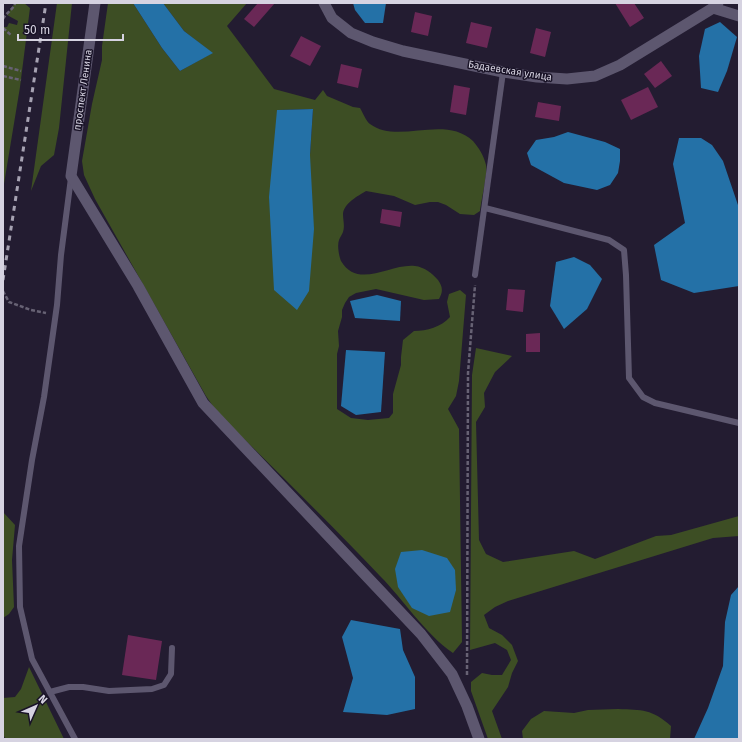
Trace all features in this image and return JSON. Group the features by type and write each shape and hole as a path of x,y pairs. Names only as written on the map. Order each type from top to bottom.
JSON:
{"street":[{"name":"проспект Ленина","path":"71,176 95,3"},
{"name":"Бадаевская улица","path":"324,3 332,18 351,33 373,42 403,51 503,72 537,77 566,79 594,76 620,65 716,6"},
{"path":"716,6 739,16"},
{"path":"71,176 138,286 203,403 421,634 452,674 467,706 479,739"}],"lane":[{"path":"475,275 503,72"},
{"path":"71,176 61,255 56,315 19,546 20,607 32,659 75,739"},
{"path":"485,208 609,240 624,250 629,378 643,397 655,404 739,423"},
{"path":"50,692 68,687 83,687 108,691 152,689 164,685 170,674 172,648"}],"path":[{"path":"3,19 15,3"},
{"path":"3,28 11,35"},
{"path":"3,66 22,71"},
{"path":"3,76 20,80"},
{"path":"467,682 468,373 475,275"},
{"path":"3,291 9,302 31,310 56,315"}],"green space":[{"path":"15,3 24,3 30,8 20,87 3,190 3,27 7,27 9,23 17,25 18,21 7,15"},
{"path":"57,3 72,3 59,128 54,155 41,166 31,191"},
{"path":"108,3 133,3 162,48 180,71 212,53 184,31 163,3 247,3 227,26 274,89 315,100 323,90 327,96 353,107 360,108 369,123 381,130 394,132 435,129 449,130 461,133 473,141 481,152 486,165 486,173 480,211 474,215 460,214 438,202 415,205 394,196 366,191 346,206 343,214 344,230 338,245 341,261 348,269 356,274 366,275 406,266 415,266 428,271 436,277 442,287 439,299 424,300 376,289 356,293 349,297 342,310 342,317 338,331 337,409 351,418 368,420 389,418 393,413 393,394 401,365 403,340 414,331 434,328 450,317 447,302 449,294 460,290 466,295 459,381 456,396 448,409 459,429 462,642 453,653 433,636 389,585 217,412 206,396 95,199 84,175 82,161 92,104 102,60 102,46","holes":["313,109 310,155 278,110"]},
{"path":"476,348 512,356 495,372 484,393 485,407 476,422 479,540 486,554 503,562 574,551 595,559 656,536 671,535 739,516 739,536 713,538 508,601 495,607 484,615 489,628 502,635 512,645 518,661 512,673 508,687 492,711 502,739 488,739 471,691 471,682 482,673 502,675 511,660 507,650 495,643 470,650 472,375"},
{"path":"3,512 15,525 12,560 14,607 9,614 3,618"},
{"path":"29,667 64,739 6,739 3,735 3,698 15,697 21,689"},
{"path":"588,710 640,710 658,716 671,726 670,739 523,739 522,731 531,719 544,711 574,713"}],"water":[{"path":"133,3 163,3 184,31 213,53 180,71 162,48"},
{"path":"353,3 386,3 383,23 365,23 355,10"},
{"path":"720,22 737,37 727,71 718,92 701,88 699,56 705,29"},
{"path":"313,109 310,155 314,229 309,291 297,310 274,290 269,197 277,110"},
{"path":"568,132 605,142 620,149 618,173 610,185 597,190 564,183 531,165 527,153 536,140 554,137"},
{"path":"679,138 701,138 712,145 723,161 739,208 739,286 694,293 661,280 654,245 685,223 673,164"},
{"path":"574,257 590,265 602,279 587,309 564,329 550,306 556,262"},
{"path":"377,295 401,301 400,321 355,318 350,301"},
{"path":"346,350 385,352 381,412 356,415 341,406"},
{"path":"422,550 447,558 455,570 456,590 450,612 429,616 412,608 398,587 395,569 401,552"},
{"path":"739,586 739,739 694,739 708,708 723,666 725,622 731,595"},
{"path":"351,620 400,629 403,650 415,677 415,709 387,715 343,712 353,678 342,637"}],"building":[{"path":"258,3 275,3 254,27 244,19"},
{"path":"615,3 634,3 644,18 630,27"},
{"path":"415,12 432,16 428,36 411,32"},
{"path":"471,22 492,27 487,48 466,43"},
{"path":"536,28 551,32 545,57 530,53"},
{"path":"301,36 321,46 310,66 290,56"},
{"path":"661,61 672,76 655,88 644,74"},
{"path":"341,64 362,69 358,88 337,83"},
{"path":"454,85 470,88 466,115 450,112"},
{"path":"648,87 658,107 631,120 621,100"},
{"path":"538,102 561,106 559,121 535,117"},
{"path":"382,209 402,212 400,227 380,223"},
{"path":"508,289 525,290 523,312 506,310"},
{"path":"540,333 540,352 526,352 526,334"},
{"path":"128,635 162,641 156,680 122,675"}],"railway":[{"path":"3,280 46,3"}]}
